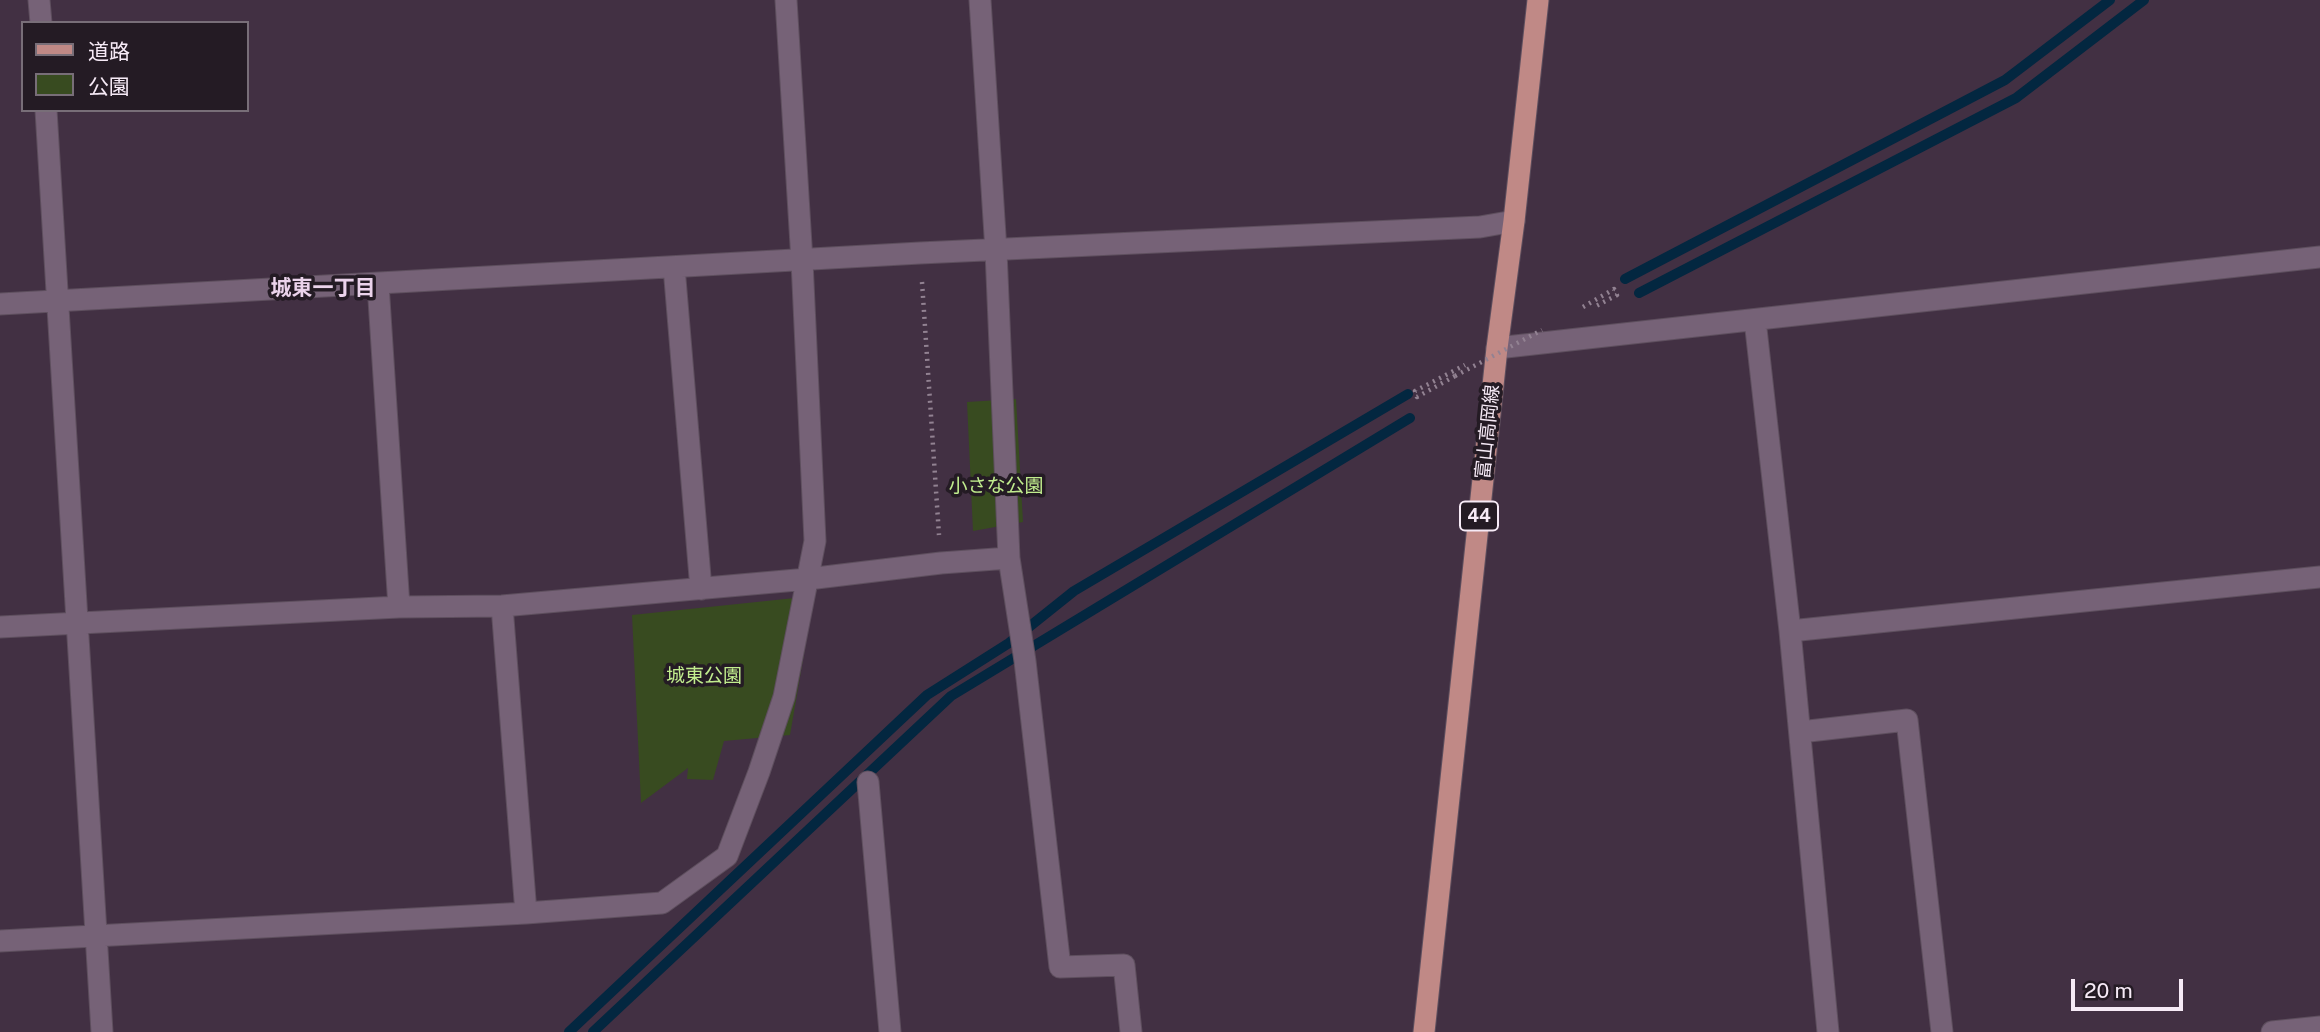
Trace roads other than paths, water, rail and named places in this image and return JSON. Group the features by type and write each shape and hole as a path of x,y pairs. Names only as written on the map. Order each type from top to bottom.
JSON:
{"main road":[{"name":"富山高岡線","path":"1424,1032 1497,348 1538,0"}],"street":[{"path":"39,0 40,21"},
{"path":"0,941 526,913 662,903 727,856 784,697 815,541 786,0"},
{"path":"980,0 996,251 1009,558 1025,661 1060,967 1124,965 1131,1032"},
{"path":"46,112 102,1032"},
{"path":"0,304 920,253 1480,227 1514,221"},
{"path":"1497,348 2320,257"},
{"path":"674,267 701,589"},
{"path":"378,284 399,607"},
{"path":"1755,320 1790,631 1828,1032"},
{"path":"0,627 399,607 502,606 1009,558"},
{"path":"1790,631 2320,577"},
{"path":"502,606 526,913"},
{"path":"1800,732 1907,720 1942,1032"},
{"path":"868,782 890,1032"},
{"path":"2272,1032 2320,1027"}],"waterway":[{"path":"1625,279 2005,80 2110,0"},
{"path":"1639,293 2016,98 2144,0"},
{"path":"569,1032 927,695 1009,643 1074,591 1408,394"},
{"path":"593,1032 951,696 1410,418"}],"district":[{"name":"城東一丁目","path":"323,289"}],"park label":[{"name":"小さな公園","path":"996,486"},
{"name":"城東公園","path":"704,676"}]}
